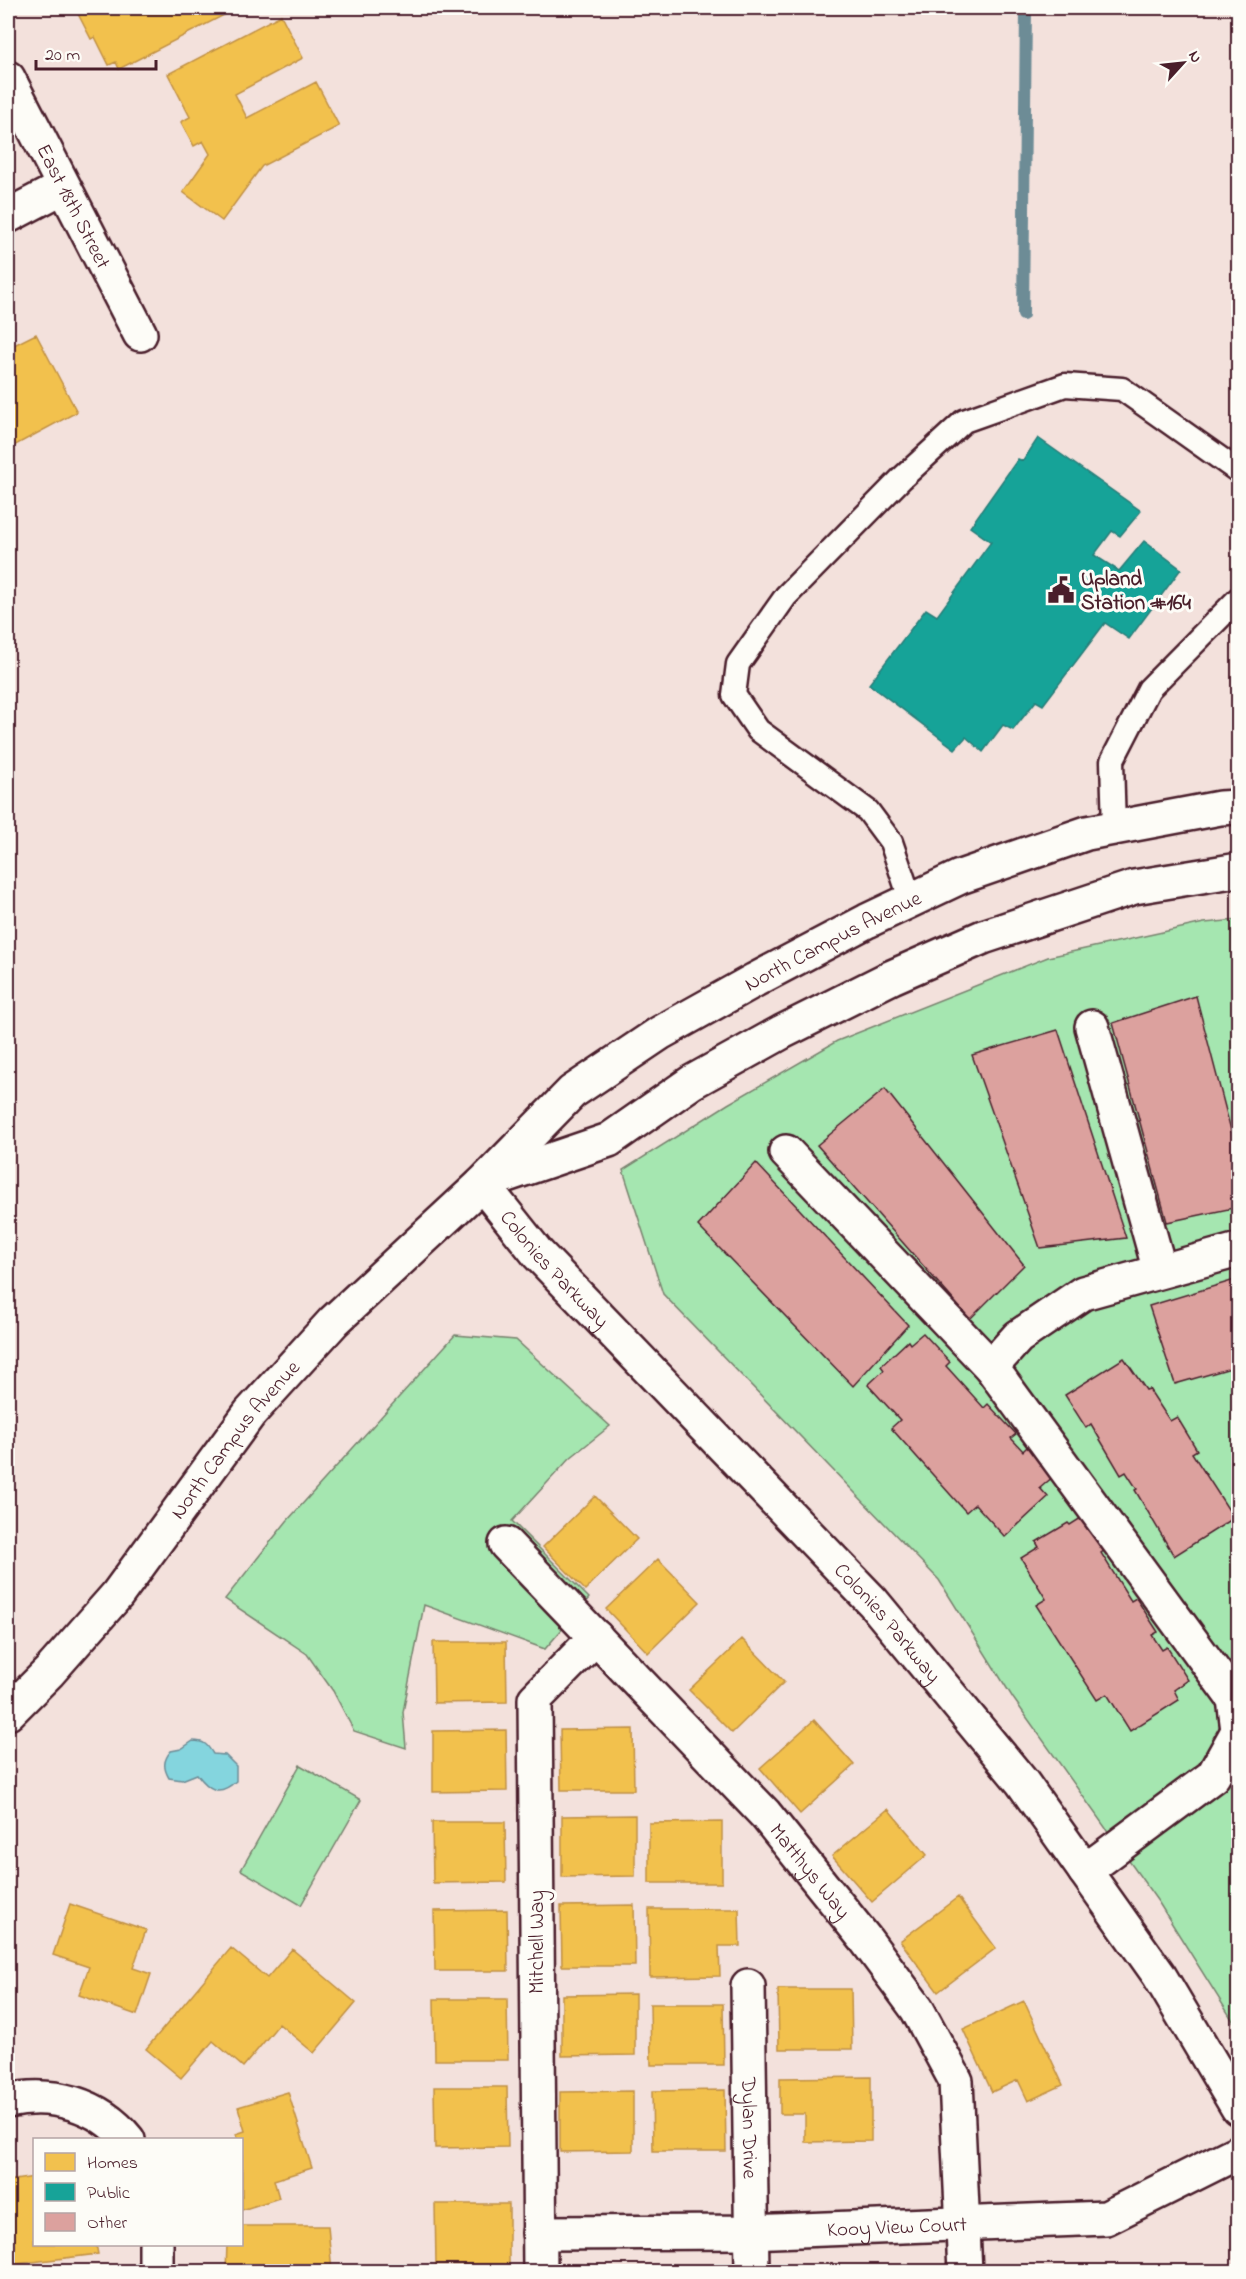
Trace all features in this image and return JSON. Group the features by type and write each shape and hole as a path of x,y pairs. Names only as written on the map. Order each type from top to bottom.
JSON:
{"street":[{"name":"East 18th Street","path":"8,78 140,334"},
{"path":"8,216 63,187"},
{"name":"North Campus Avenue","path":"8,1713 49,1672 117,1595 250,1413 265,1396 334,1321 482,1184 572,1092 660,1033 755,980 911,900 971,873 1087,833 1220,808 1239,807"},
{"name":"North Campus Avenue","path":"482,1184 609,1140 692,1082 782,1032 892,977 983,937 1134,887 1239,870"},
{"path":"1092,1027 1160,1271"},
{"path":"786,1152 991,1367 1234,1699 1239,1730 1213,1776 1085,1871"},
{"name":"Colonies Parkway","path":"482,1184 538,1254 873,1602 1022,1782 1159,1975 1239,2108"},
{"path":"991,1367 1018,1337 1083,1293 1239,1250"},
{"name":"Matthys Way","path":"506,1544 765,1814 866,1940 917,2009 956,2081 965,2271"},
{"name":"Mitchell Way","path":"540,2271 535,1699 596,1637"},
{"name":"Dylan Drive","path":"748,1986 752,2271"},
{"path":"8,2101 22,2098 53,2098 93,2111 111,2122 127,2138"},
{"name":"Kooy View Court","path":"539,2233 751,2232 1106,2218 1239,2152"},
{"path":"156,2246 156,2271"}],"lane":[{"path":"911,900 891,842 868,811 758,730 734,695 738,664 786,596 901,479 964,421 1065,385 1122,389 1239,471"},
{"path":"1114,828 1112,761 1149,689 1239,599"}],"green space":[{"path":"1238,920 1238,2029 1159,1903 1013,1698 939,1580 663,1294 623,1170 728,1104 837,1041 1048,957 1204,923"},
{"path":"455,1335 516,1340 610,1426 570,1458 512,1521 589,1598 545,1649 424,1605 403,1712 406,1748 354,1731 333,1691 307,1654 225,1599 287,1521"},
{"path":"300,1765 361,1800 301,1905 241,1870"}],"water":[{"path":"193,1741 205,1744 213,1754 225,1755 236,1766 236,1781 219,1790 210,1787 197,1774 182,1780 169,1778 165,1764 168,1754"}],"building: Homes":[{"path":"75,8 228,8 230,12 119,69 116,62 109,65 95,37 91,39"},
{"path":"281,15 303,58 235,94 247,118 316,82 339,126 262,166 222,221 183,192 210,154 203,141 194,146 181,122 190,117 168,74"},
{"path":"36,334 77,412 8,449 8,348"},
{"path":"595,1496 637,1539 585,1590 543,1547"},
{"path":"658,1559 700,1602 648,1653 606,1609"},
{"path":"742,1639 784,1682 732,1733 689,1690"},
{"path":"433,1642 506,1642 507,1702 434,1703"},
{"path":"814,1720 854,1765 800,1814 760,1768"},
{"path":"633,1729 634,1790 561,1790 560,1730"},
{"path":"506,1730 507,1791 433,1792 433,1731"},
{"path":"888,1809 927,1855 872,1902 832,1856"},
{"path":"635,1815 635,1876 562,1877 562,1816"},
{"path":"432,1822 505,1822 506,1882 433,1883"},
{"path":"722,1822 722,1883 649,1883 649,1823"},
{"path":"958,1897 996,1948 938,1992 900,1941"},
{"path":"70,1904 146,1930 133,1968 151,1974 137,2015 79,1995 89,1967 53,1955"},
{"path":"634,1905 635,1966 562,1966 561,1906"},
{"path":"649,1909 739,1909 740,1946 719,1946 720,1976 650,1977"},
{"path":"507,1910 508,1971 435,1971 434,1911"},
{"path":"231,1948 267,1978 292,1949 356,2003 314,2053 279,2024 243,2067 213,2041 181,2078 146,2049"},
{"path":"778,1989 851,1989 852,2049 779,2049"},
{"path":"635,1994 635,2055 562,2056 562,1995"},
{"path":"434,1999 507,1999 508,2060 435,2060"},
{"path":"1024,2001 1063,2085 1028,2101 1018,2080 992,2092 963,2029"},
{"path":"650,2004 723,2004 724,2065 651,2065"},
{"path":"871,2077 871,2141 805,2142 805,2114 780,2114 780,2078"},
{"path":"434,2087 507,2087 508,2147 435,2148"},
{"path":"725,2090 726,2151 653,2151 652,2091"},
{"path":"633,2091 633,2151 560,2152 560,2092"},
{"path":"288,2092 312,2168 274,2180 279,2198 243,2210 243,2138 237,2138 236,2134 245,2131 238,2107"},
{"path":"33,2177 33,2246 96,2246 98,2254 8,2265 8,2181"},
{"path":"435,2204 509,2204 509,2264 436,2264"},
{"path":"243,2226 328,2226 332,2272 226,2272 227,2246 243,2246"}],"building: Public":[{"name":"Upland Station #164","path":"1038,438 1141,511 1120,536 1112,531 1094,555 1119,571 1144,541 1181,569 1129,639 1105,623 1043,705 1036,701 1013,730 1003,725 983,752 966,737 955,749 869,684 926,609 937,616 991,542 970,527 1018,459 1023,461"}],"building: Other":[{"path":"1196,996 1238,1157 1238,1207 1167,1222 1113,1023"},
{"path":"1058,1030 1126,1238 1040,1248 972,1055"},
{"path":"885,1089 1024,1265 970,1319 817,1145"},
{"path":"756,1163 908,1325 853,1386 698,1226"},
{"path":"1238,1279 1238,1366 1175,1384 1149,1306"},
{"path":"923,1333 950,1362 946,1366 984,1408 988,1404 1016,1434 1011,1438 1023,1451 1027,1447 1054,1476 1040,1488 1048,1497 1005,1537 975,1504 966,1512 891,1428 900,1420 868,1385 884,1370 881,1366 908,1341 910,1344"},
{"path":"1124,1358 1146,1390 1149,1389 1170,1421 1177,1417 1197,1450 1192,1453 1234,1518 1174,1556 1126,1472 1121,1475 1091,1424 1086,1428 1065,1395"},
{"path":"1084,1516 1105,1550 1101,1553 1131,1601 1136,1598 1158,1632 1152,1635 1162,1650 1167,1647 1188,1680 1174,1690 1179,1700 1130,1731 1107,1694 1097,1700 1036,1605 1046,1599 1021,1558 1039,1547 1036,1542"}],"waterway":[{"path":"1023,315 1026,8"}],"place":[{"name":"Upland Station #164","path":"1061,590"}]}
